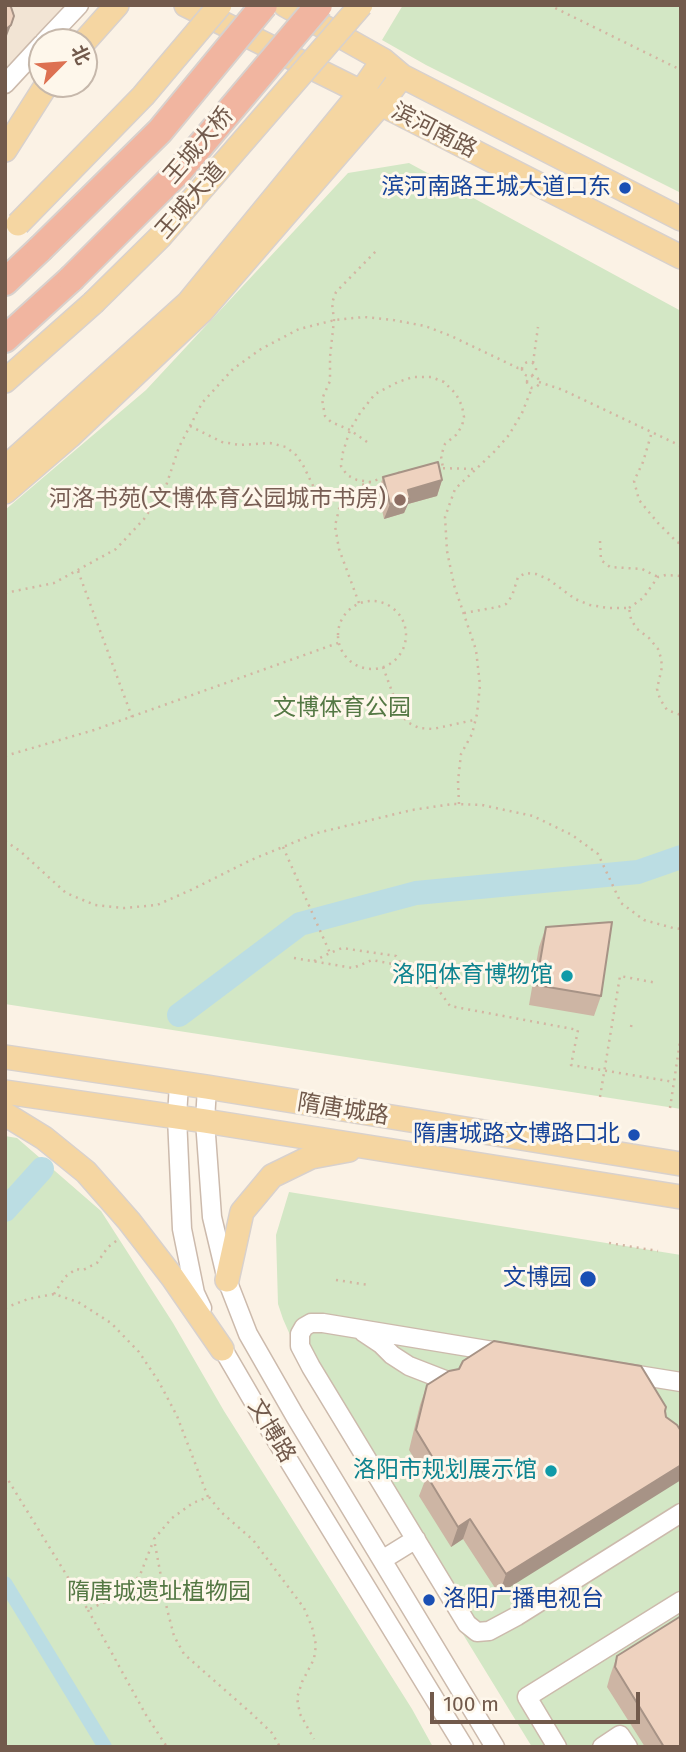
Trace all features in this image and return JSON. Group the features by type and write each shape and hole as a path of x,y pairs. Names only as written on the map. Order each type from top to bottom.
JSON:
{"highway":[{"name":"王城大桥","path":"5,282 160,131 264,5"},
{"name":"王城大桥","path":"5,339 71,279 179,171 319,5"}],"main road":[{"path":"96,28 117,5"},
{"name":"滨河南路","path":"186,5 681,257"},
{"path":"11,229 143,96 220,5"},
{"name":"滨河南路","path":"285,5 383,60 402,76 681,219"},
{"name":"王城大道","path":"5,381 93,303 160,237 361,5"},
{"path":"5,492 70,436 202,311 371,98 383,60"},
{"path":"5,468 188,303 371,98 402,76"},
{"path":"5,121 31,98"},
{"path":"5,150 38,98"},
{"name":"隋唐城路","path":"5,1057 681,1164"},
{"name":"隋唐城路","path":"5,1092 205,1121 681,1198"},
{"path":"5,1114 44,1138 86,1172 129,1221 173,1278 222,1349"},
{"path":"227,1280 242,1212 272,1176 311,1157 366,1147"}],"street":[{"path":"55,28 70,8"},
{"path":"5,83 28,59"},
{"name":"文博路","path":"179,1083 177,1117 182,1229 195,1293 222,1349 464,1747"},
{"name":"文博路","path":"207,1087 205,1121 212,1217 227,1280 248,1334 495,1747"},
{"path":"519,1355 323,1323 311,1323 304,1327 300,1334 300,1346 310,1367 467,1624 477,1632 489,1631 681,1513"},
{"path":"357,1328 409,1366 445,1380"},
{"path":"613,1371 681,1382"},
{"path":"382,1560 416,1539"},
{"path":"557,1747 527,1697 681,1601"},
{"path":"601,1747 620,1735 628,1747"}],"path":[{"path":"549,5 681,70"},
{"path":"367,442 350,430 331,422 325,416 322,399 330,381 334,320 332,303 336,292 377,250"},
{"path":"5,593 54,583 116,548 144,520 166,486 179,447 202,403 233,369 261,349 299,329 334,320 364,317 393,320 425,326 452,336 522,368"},
{"path":"532,388 527,382 536,371 533,363 538,327"},
{"path":"522,368 526,362 533,363"},
{"path":"522,368 524,374 537,377 539,382 563,390 681,446"},
{"path":"371,482 347,475 341,466 350,430 375,394 385,387 413,377 431,377 444,382 456,394 462,406 462,426 457,435 445,444 441,456 443,468"},
{"path":"459,804 461,754 472,734 480,685 477,650 454,585 449,562 445,517 455,489 509,435 532,388 538,386 539,382"},
{"path":"190,426 222,442 240,445 270,443 286,447 303,465 317,494 343,501"},
{"path":"652,434 634,481 639,500 658,523 681,544"},
{"path":"428,468 474,469"},
{"path":"397,473 418,470"},
{"path":"359,603 339,549 335,526 340,505 348,494 387,477"},
{"path":"600,541 601,560 610,567 642,569 658,577 681,576"},
{"path":"78,571 132,717"},
{"path":"464,613 506,604 512,596 518,577 526,573 548,579 575,599 608,608 629,608 636,605 658,577"},
{"path":"376,600 397,611 406,632 405,642 395,661 376,669 355,665 346,658 338,643 338,625 344,614 359,603 376,600"},
{"path":"629,608 636,628 658,649 662,667 657,689 660,699 667,710 681,715"},
{"path":"5,756 94,730 338,643"},
{"path":"383,667 398,708 407,722 419,728 433,729 475,720"},
{"path":"5,841 20,851 66,893 95,905 124,908 157,905 251,860 317,833 412,810 459,804 482,806 533,816 572,835 598,854 621,903 643,920 681,929"},
{"path":"283,847 330,953"},
{"path":"313,961 341,948 396,956 403,966"},
{"path":"295,958 353,968 372,960 424,970 450,1006 578,1030 571,1065 674,1082"},
{"path":"600,1097 620,976 656,983"},
{"path":"670,1108 681,1035"},
{"path":"54,1294 65,1277 76,1269 83,1270 97,1263 108,1247 119,1239"},
{"path":"609,1243 657,1251"},
{"path":"336,1280 369,1285"},
{"path":"5,1308 28,1299 54,1294 78,1302 111,1323 139,1352 177,1416 208,1497 221,1513 253,1540 304,1608 316,1645 314,1659 297,1698 300,1714 314,1739"},
{"path":"5,1475 88,1610 167,1747"},
{"path":"88,1610 119,1595 132,1584 140,1575 154,1539 172,1518 193,1503 208,1497"},
{"path":"154,1539 174,1636 184,1654 272,1733 280,1747"}],"shaded area":[{"path":"5,5 66,5 45,28 28,28 28,47 5,73"}],"green space":[{"path":"403,5 681,5 681,193 426,65 382,40"},
{"name":"文博体育公园","path":"409,163 681,311 681,1109 5,1004 5,510 146,390 348,173"},
{"name":"隋唐城遗址植物园","path":"5,1136 17,1138 101,1211 173,1323 224,1411 412,1709 433,1747 5,1747"},
{"path":"289,1192 681,1255 681,1747 532,1747 316,1394 283,1319 278,1304 276,1235"}],"building":[{"path":"5,5 11,7 14,16 11,25 5,30"},
{"path":"438,462 442,480 408,490 410,498 390,504 383,477"},
{"name":"洛阳体育博物馆","path":"612,922 601,996 536,985 546,927"},
{"name":"洛阳市规划展示馆","path":"494,1341 641,1366 666,1407 666,1417 681,1431 681,1465 506,1574 470,1519 458,1527 427,1476 439,1468 416,1430 427,1385 449,1371 459,1369 463,1361"},
{"path":"681,1616 681,1747 664,1747 615,1667 617,1656"}],"waterway":[{"path":"179,1015 300,924 416,893 638,872 681,857"},
{"path":"5,1210 42,1169"},
{"path":"5,1583 105,1747"}],"place":[{"name":"滨河南路王城大道口东","path":"625,188"},
{"name":"河洛书苑(文博体育公园城市书房)","path":"400,500"},
{"name":"洛阳体育博物馆","path":"567,976"},
{"name":"隋唐城路文博路口北","path":"634,1135"},
{"name":"文博园","path":"588,1279"},
{"name":"洛阳市规划展示馆","path":"551,1471"},
{"name":"洛阳广播电视台","path":"429,1600"}]}
